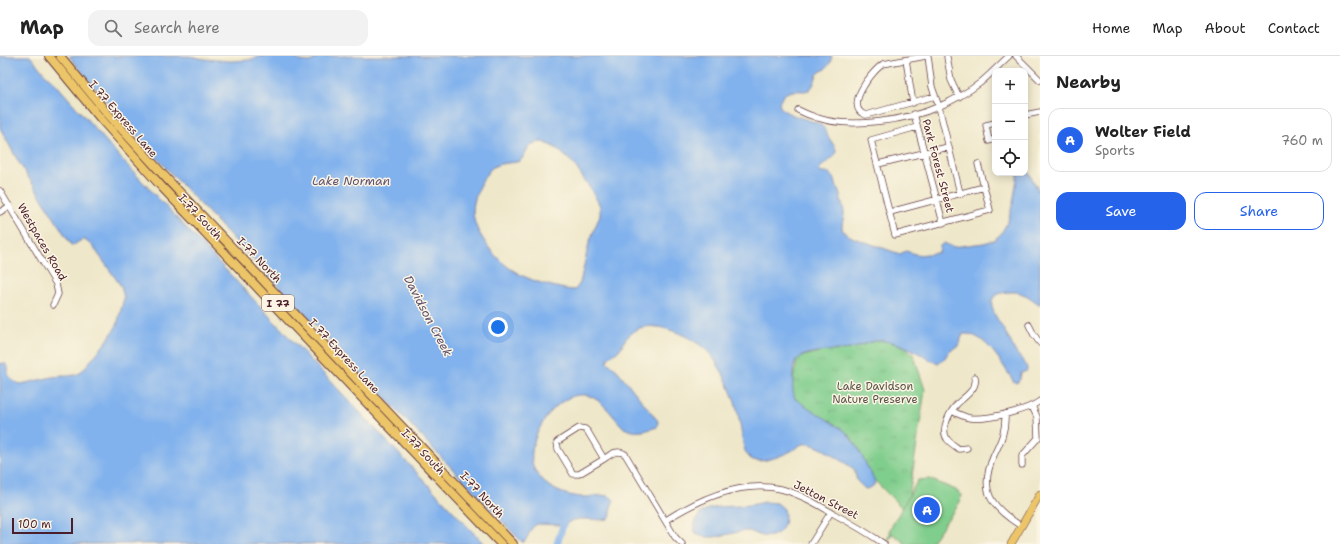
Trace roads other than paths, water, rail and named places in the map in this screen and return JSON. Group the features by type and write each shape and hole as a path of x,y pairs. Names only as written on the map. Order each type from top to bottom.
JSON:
{"highway":[{"name":"I-77 South","path":"44,56 98,122 143,172 495,544"},
{"name":"I 77 Express Lane","path":"49,56 101,119 156,180 501,544"},
{"name":"I 77 Express Lane","path":"55,56 109,121 165,183 507,544"},
{"name":"I-77 North","path":"60,56 107,113 168,180 513,544"}],"main road":[{"path":"1011,544 1040,494"}],"street":[{"path":"936,96 866,115 859,112 857,108 858,98 874,70 883,64 927,56 930,76 936,96 939,107 960,193"},
{"path":"798,110 818,119 855,123 879,122 914,114 939,107 959,97 986,78 1009,56"},
{"path":"1016,56 1040,80"},
{"path":"947,57 951,80 959,97"},
{"path":"906,60 913,103"},
{"path":"1028,114 1040,112"},
{"name":"Park Forest Street","path":"914,114 943,223"},
{"path":"992,124 986,125 989,141 992,140"},
{"path":"918,127 871,140 895,235 990,210 978,164"},
{"path":"878,164 948,147"},
{"path":"890,212 984,187"},
{"name":"Westpaces Road","path":"0,191 56,284 58,294 53,305"},
{"path":"0,212 10,206"},
{"path":"1029,325 1040,343"},
{"path":"967,448 959,449 948,440 945,434 945,424 952,411 976,384 976,377"},
{"path":"952,411 966,417 976,418 1005,414 1032,406 1040,401"},
{"path":"1022,464 1022,456 1038,438 1037,417 1032,406"},
{"path":"1005,414 1004,433 989,468 987,486 991,499 1000,511 1021,526"},
{"path":"604,459 588,432 582,428 575,429 557,442 558,448 573,474 579,474 604,459 616,451 625,454 675,537 682,544"},
{"name":"Jetton Street","path":"666,520 686,507 711,496 744,488 776,488 796,494 831,512 884,544"},
{"path":"811,544 831,512"}],"water":[{"path":"0,56 30,56 125,163 484,544 0,544 0,363 8,366 8,374 11,379 21,384 52,377 76,375 81,372 107,341 117,325 124,298 121,286 92,245 83,239 72,246 18,161 0,128"},
{"name":"Lake Norman","path":"69,56 189,56 230,61 249,60 261,56 293,56 300,61 310,62 315,59 316,56 832,56 829,65 818,74 810,89 807,91 790,92 782,98 779,104 786,112 822,126 834,146 836,150 835,155 819,169 821,173 830,173 835,181 844,212 842,229 844,232 854,238 900,254 906,251 918,255 937,253 939,252 940,246 944,243 953,247 984,243 994,240 1001,234 1008,221 1018,176 1028,176 1028,172 1040,193 1040,305 1031,298 1017,292 1001,293 994,297 992,302 992,308 995,315 1015,351 1027,368 1027,371 1021,373 1020,379 1017,383 1014,382 999,359 986,344 979,338 963,334 958,346 950,350 944,359 938,364 899,344 880,341 871,342 850,349 807,354 797,360 794,369 793,388 795,399 845,431 856,445 875,481 874,485 865,489 857,481 854,469 822,449 808,444 803,444 771,459 759,461 750,458 744,448 739,416 734,398 717,363 710,354 695,341 672,331 650,326 640,328 624,341 620,349 609,357 607,362 617,370 658,421 657,427 640,431 628,430 624,428 596,399 585,395 573,396 562,402 543,422 536,435 533,448 532,460 535,471 544,482 555,490 568,495 586,497 603,495 611,497 614,500 611,507 611,515 608,519 580,519 565,525 537,524 533,527 524,542 522,542 166,168 111,107","holes":["543,142 556,148 573,163 592,191 600,206 600,215 589,243 580,283 575,290 568,290 528,278 519,274 503,263 489,248 477,228 473,211 477,193 485,175 490,169 499,164 520,161 528,148 533,144"]},
{"path":"765,502 777,503 784,509 785,521 777,534 766,536 748,531 707,537 695,532 695,523 698,516 709,509"}],"waterway":[{"name":"Davidson Creek","path":"557,544 563,525 562,515"}],"place":[{"name":"Wolter Field","path":"927,510"}],"park label":[{"name":"Lake Davidson Nature Preserve","path":"875,392"}]}
